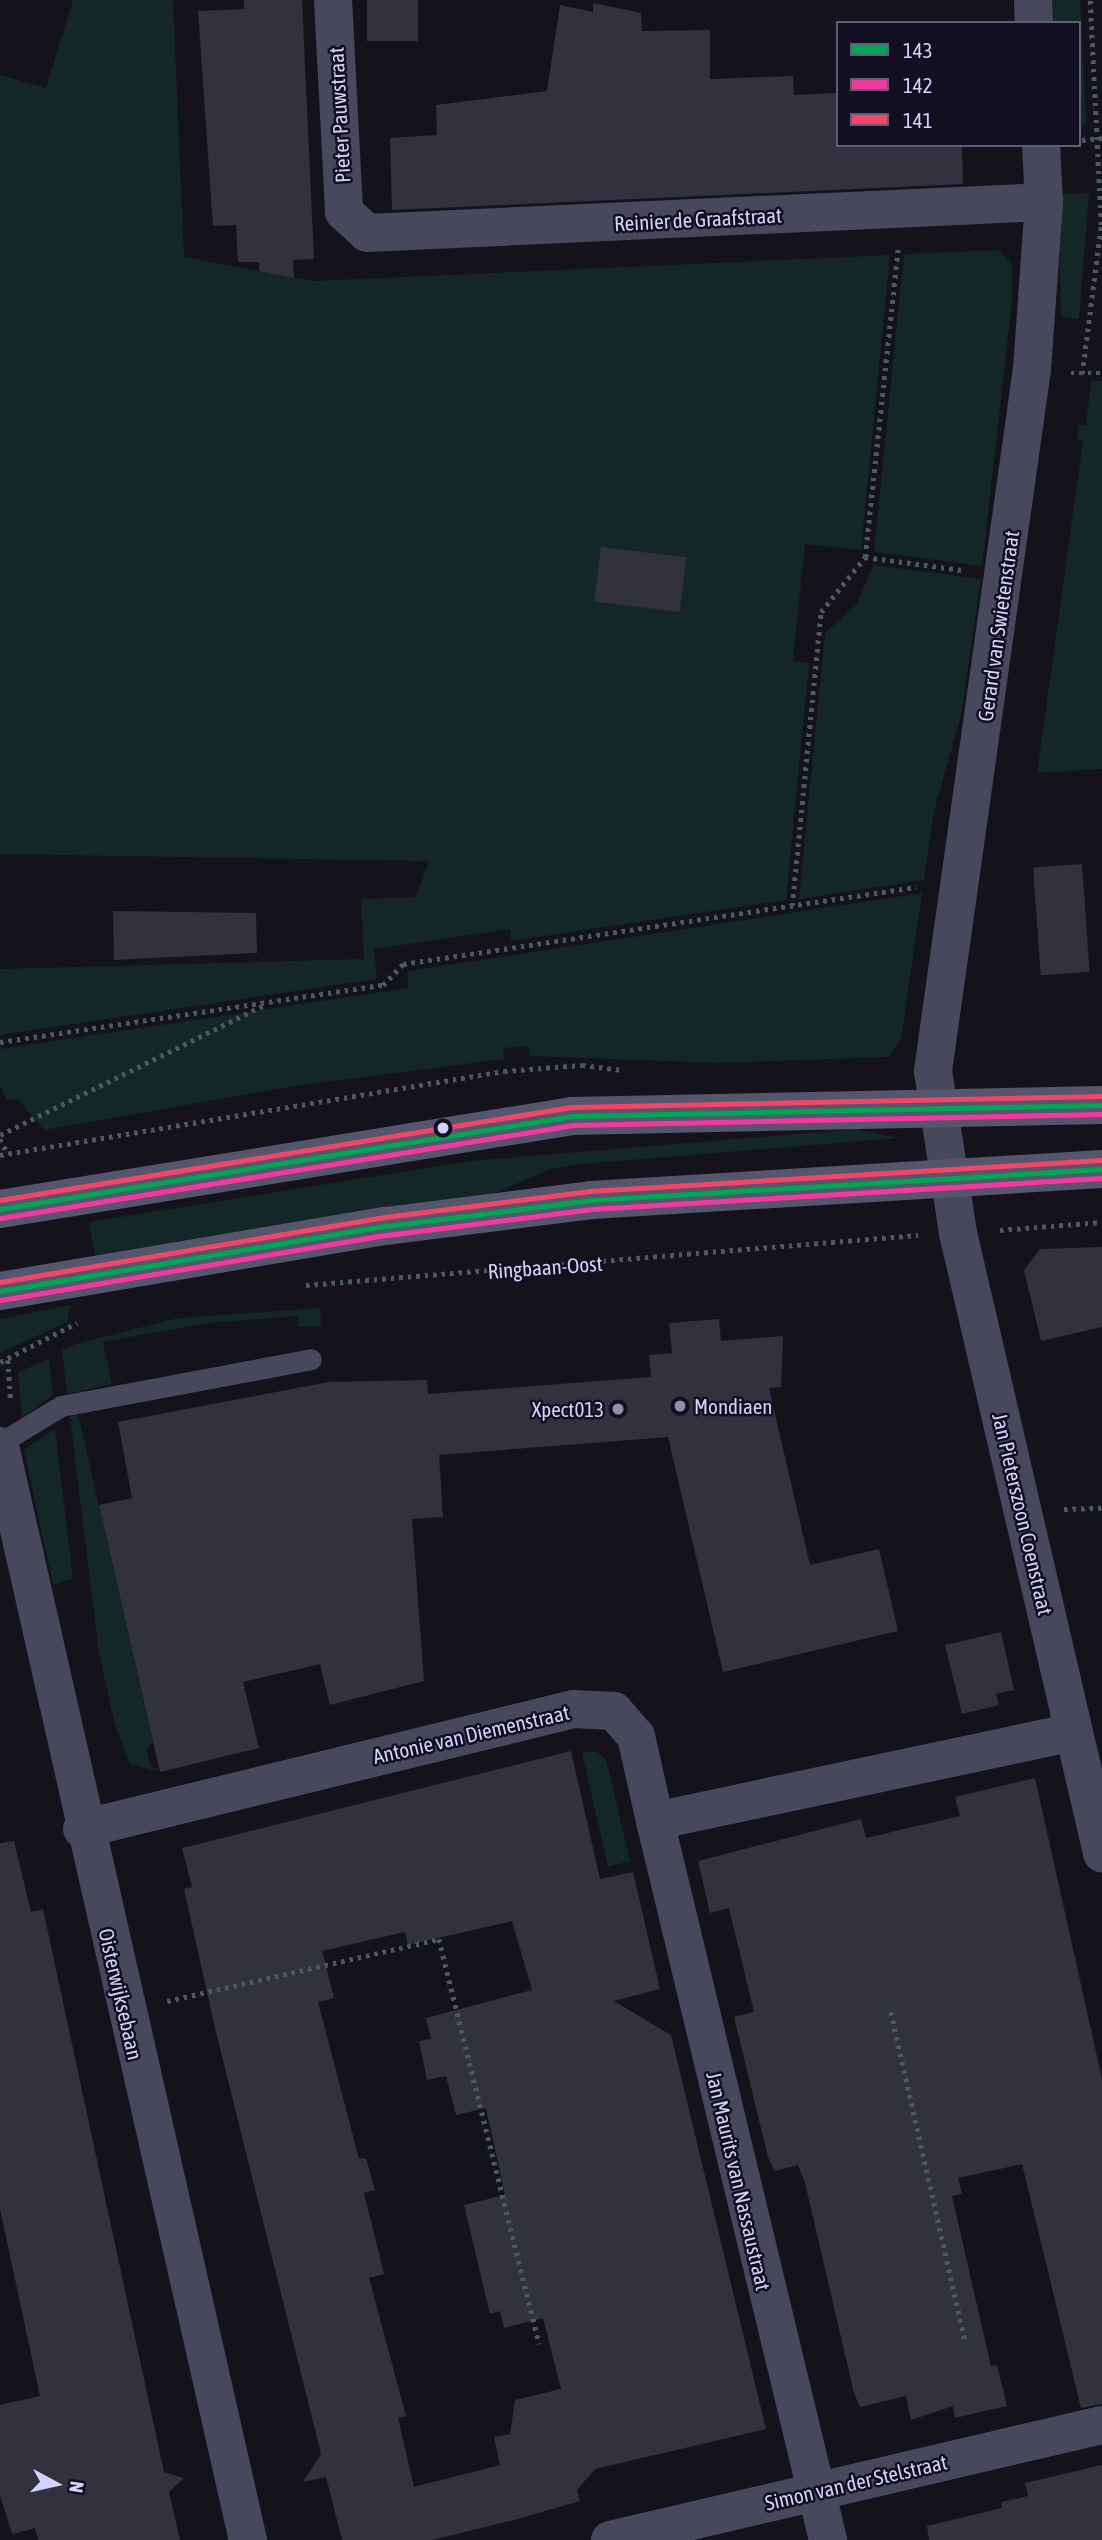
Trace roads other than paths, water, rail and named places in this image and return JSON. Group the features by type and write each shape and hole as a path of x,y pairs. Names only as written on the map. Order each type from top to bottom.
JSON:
{"main road":[{"path":"0,1209 572,1116 935,1105 1102,1105"},
{"path":"0,1291 386,1226 577,1202 946,1175 1102,1169"}],"street":[{"name":"Pieter Pauwstraat","path":"333,0 344,212 354,226"},
{"path":"1033,0 1034,21"},
{"name":"Gerard van Swietenstraat","path":"935,1105 933,1071 1032,369 1044,202 1041,147"},
{"name":"Reinier de Graafstraat","path":"354,226 380,232 937,209 1044,202"},
{"path":"935,1105 946,1175"},
{"name":"Jan Pieterszoon Coenstraat","path":"946,1175 1102,1853"},
{"name":"Oisterwijksebaan","path":"0,1444 82,1829 248,2540"},
{"name":"Antonie van Diemenstraat","path":"82,1829 574,1709 614,1711 636,1736 655,1821"},
{"path":"655,1821 1074,1732"},
{"name":"Jan Maurits van Nassaustraat","path":"655,1821 813,2492 828,2540"},
{"name":"Simon van der Stelstraat","path":"610,2540 1102,2425"}],"lane":[{"path":"0,1444 61,1406 311,1359"}],"place":[{"name":"Mondiaen","path":"680,1406"},
{"name":"Xpect013","path":"618,1409"}]}
